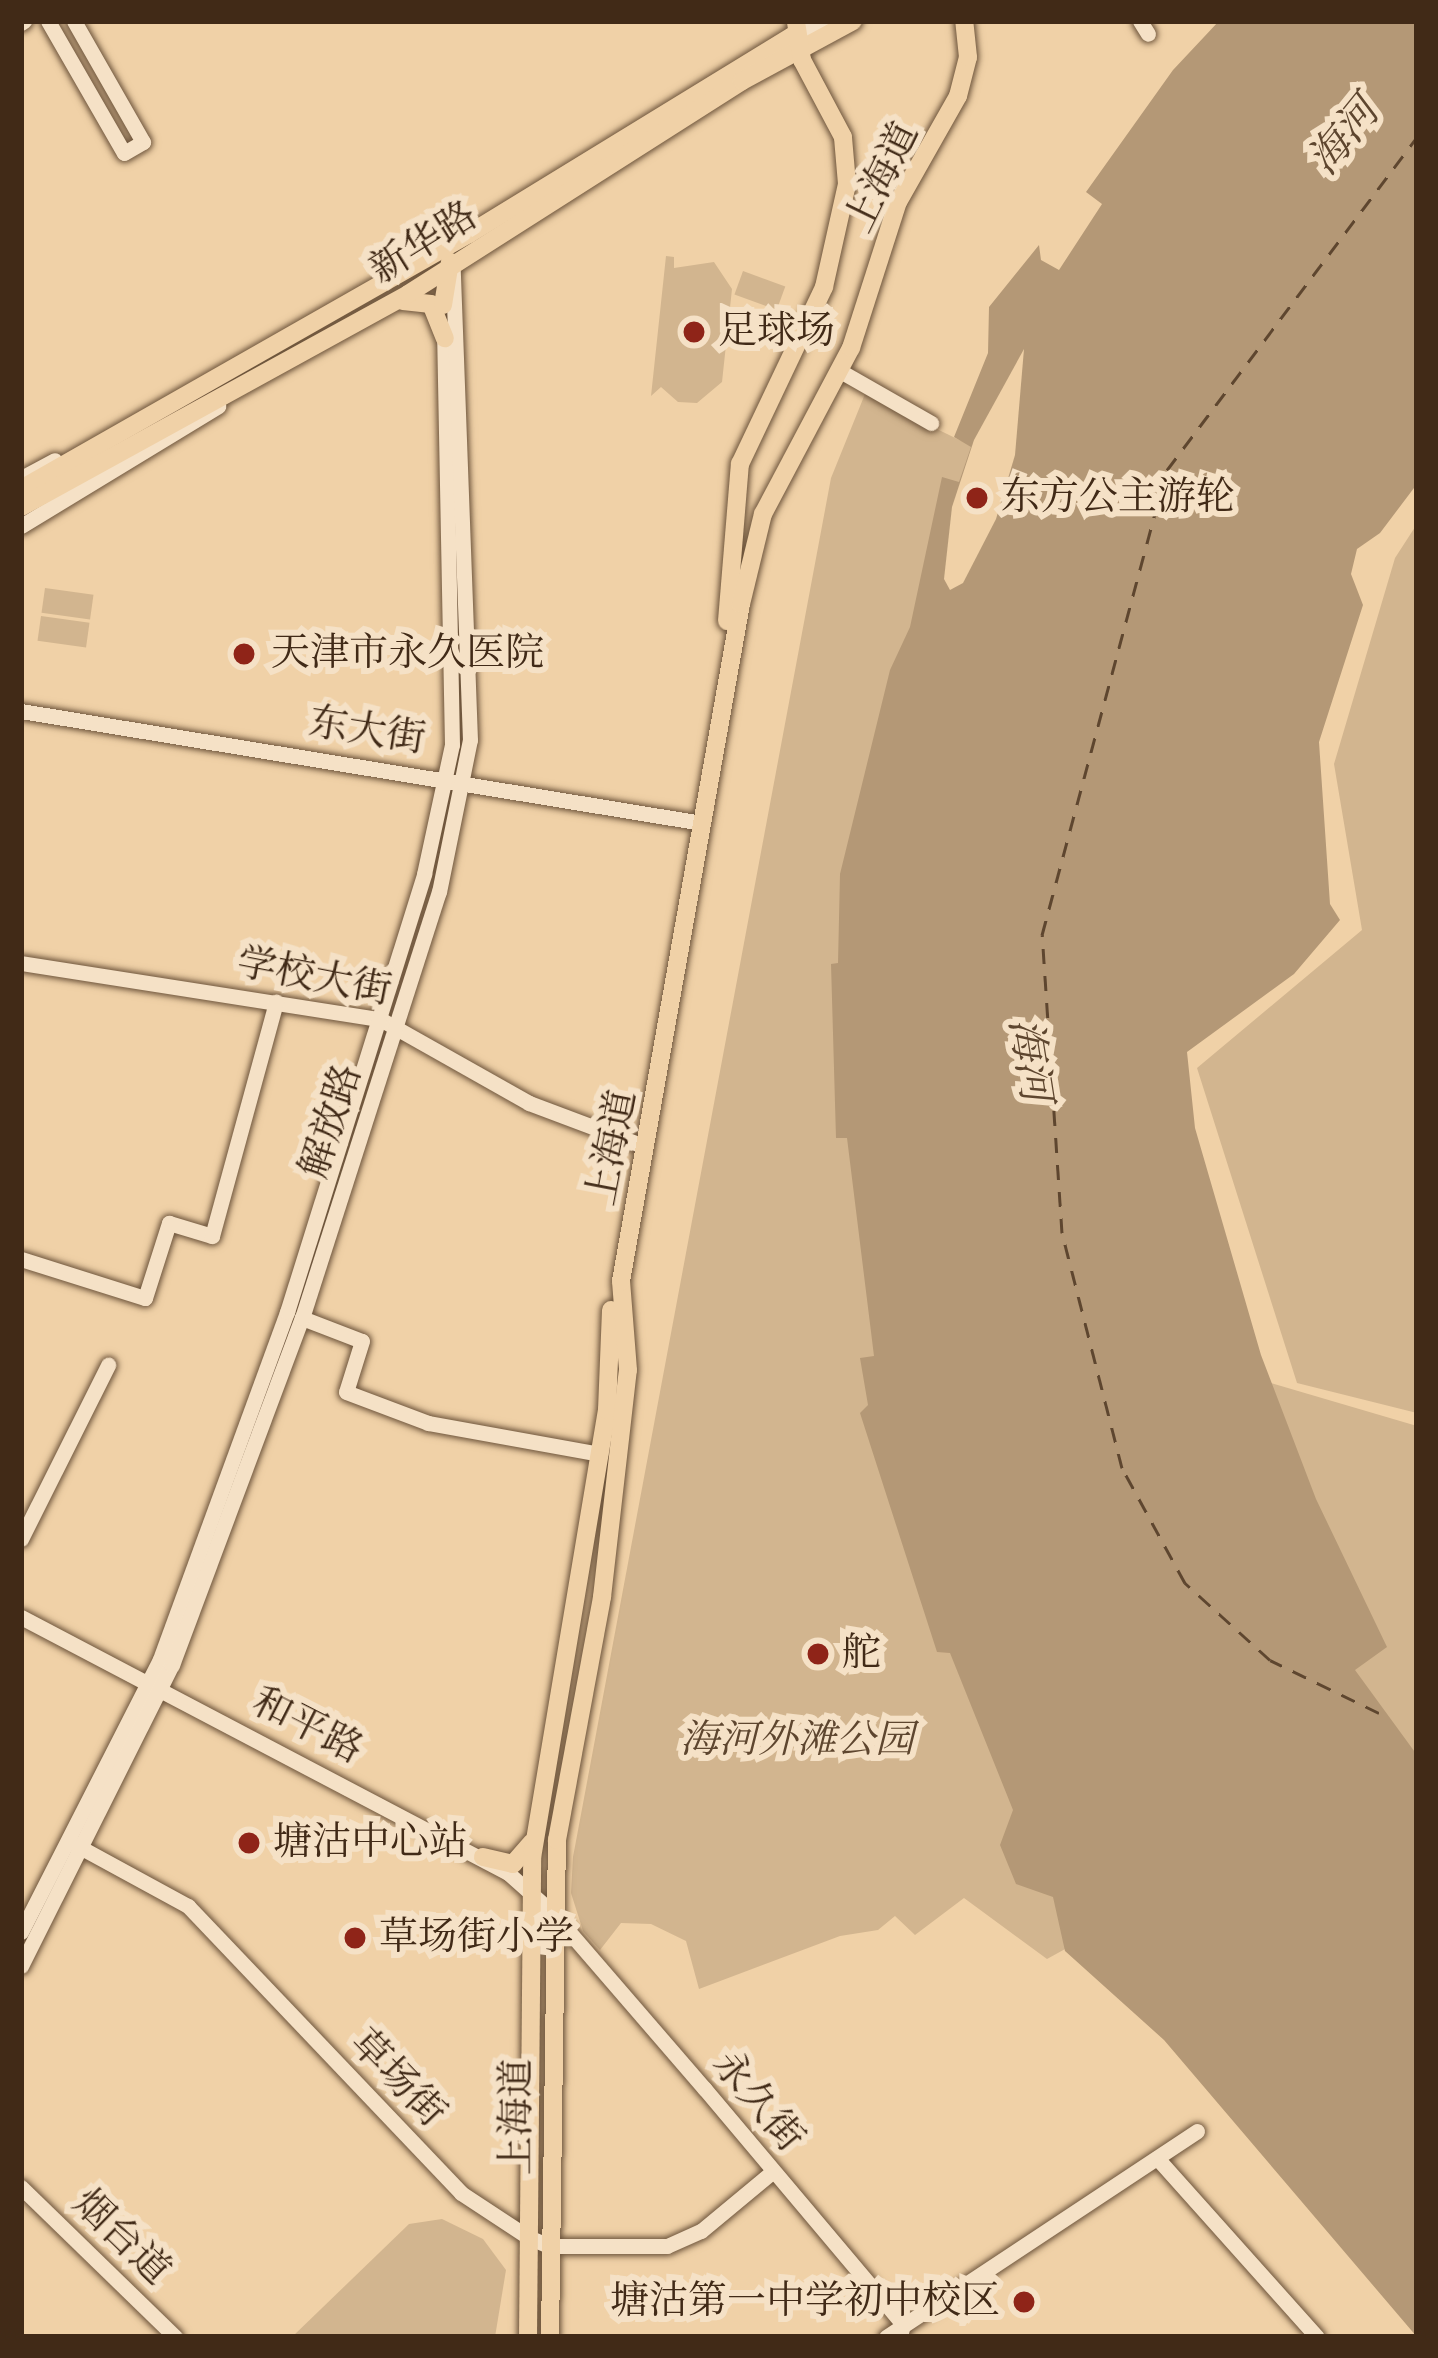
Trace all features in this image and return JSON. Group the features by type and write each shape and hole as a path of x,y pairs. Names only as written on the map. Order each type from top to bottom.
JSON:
{"main road":[{"name":"新华路","path":"21,489 174,414 233,394 387,306 475,241 772,54 796,31 854,21"},
{"name":"上海道","path":"550,2337 552,1912 628,1370 621,1281 747,570 763,514 840,371 898,202 963,83 964,21"},
{"path":"796,31 772,54 809,75"},
{"name":"上海道","path":"527,2337 530,1893 535,1832 600,1454 613,1284 702,823 740,464 824,286 847,184 843,136 809,75 796,31"},
{"name":"新华路","path":"21,507 174,414 224,375 398,273 443,265"},
{"path":"443,265 450,306"},
{"path":"387,306 428,302 445,338"},
{"path":"483,1857 517,1862 535,1832"}],"street":[{"path":"48,21 124,153 143,142 74,21"},
{"name":"新华路","path":"796,31 822,21"},
{"path":"450,306 475,241"},
{"name":"解放路","path":"21,1966 129,1723 155,1692 286,1312 380,1019 446,778 445,338 450,306"},
{"name":"解放路","path":"21,1932 155,1692 302,1318 398,1027 464,781 470,740 450,306"},
{"path":"840,371 932,423"},
{"path":"21,478 224,375"},
{"path":"21,526 233,394"},
{"name":"东大街","path":"21,710 702,823"},
{"name":"学校大街","path":"21,963 380,1019 529,1103 641,1145"},
{"path":"21,1259 146,1298 169,1223 212,1236 276,1002"},
{"path":"302,1318 362,1341 346,1393 428,1423 600,1454"},
{"path":"21,1539 108,1365"},
{"path":"21,1617 155,1692"},
{"name":"和平路","path":"155,1692 184,1702 483,1857 552,1912"},
{"name":"草场街","path":"74,1844 188,1906 461,2193 528,2237 549,2246 667,2246 701,2230 772,2172"},
{"name":"永久街","path":"552,1912 902,2331"},
{"path":"886,2337 902,2331 1197,2131"},
{"path":"1157,2158 1317,2337"},
{"name":"烟台道","path":"21,2187 175,2337"}],"green space":[{"path":"666,256 674,257 674,268 714,262 732,289 722,382 697,403 678,402 661,387 651,396"},
{"path":"743,271 785,286 777,310 734,294"},
{"name":"海河外滩公园","path":"865,394 984,452 1076,1943 1047,1959 964,1898 915,1935 895,1916 878,1930 840,1936 699,1989 686,1941 651,1924 621,1923 600,1950 583,1931 571,1893 573,1857 831,478"},
{"path":"1417,524 1417,1413 1297,1383 1197,1068 1362,930 1334,764 1395,558"},
{"path":"45,588 94,595 90,620 42,613"},
{"path":"41,616 90,623 86,648 38,641"},
{"path":"1261,1380 1417,1426 1417,1787 1342,1662"},
{"path":"442,2219 483,2239 506,2270 495,2337 292,2337 409,2224"}],"water":[{"name":"海河","path":"1219,21 1417,21 1417,484 1380,533 1357,549 1351,574 1363,605 1319,742 1330,904 1340,920 1294,974 1187,1052 1195,1128 1261,1355 1316,1499 1387,1647 1355,1670 1417,1755 1417,2337 1164,2040 1065,1951 1053,1897 1016,1884 1000,1845 1013,1810 950,1653 937,1652 860,1413 868,1405 860,1358 874,1356 847,1138 836,1138 831,964 838,963 840,874 890,670 910,627 942,477 959,482 971,447 954,437 988,353 989,307 1039,245 1041,260 1059,270 1102,204 1086,192 1173,70"}],"pier":[{"path":"1024,349 1015,455 996,519 963,583 950,590 944,579 952,507 974,440"}],"ferry route":[{"path":"1379,1713 1270,1660 1185,1583 1122,1468 1062,1233 1042,935 1167,470 1417,137"}],"place":[{"name":"足球场","path":"694,332"},
{"name":"东方公主游轮","path":"977,498"},
{"name":"天津市永久医院","path":"244,654"},
{"name":"舵","path":"818,1654"},
{"name":"塘沽中心站","path":"249,1843"},
{"name":"草场街小学","path":"355,1938"},
{"name":"塘沽第一中学初中校区","path":"1024,2302"}]}
